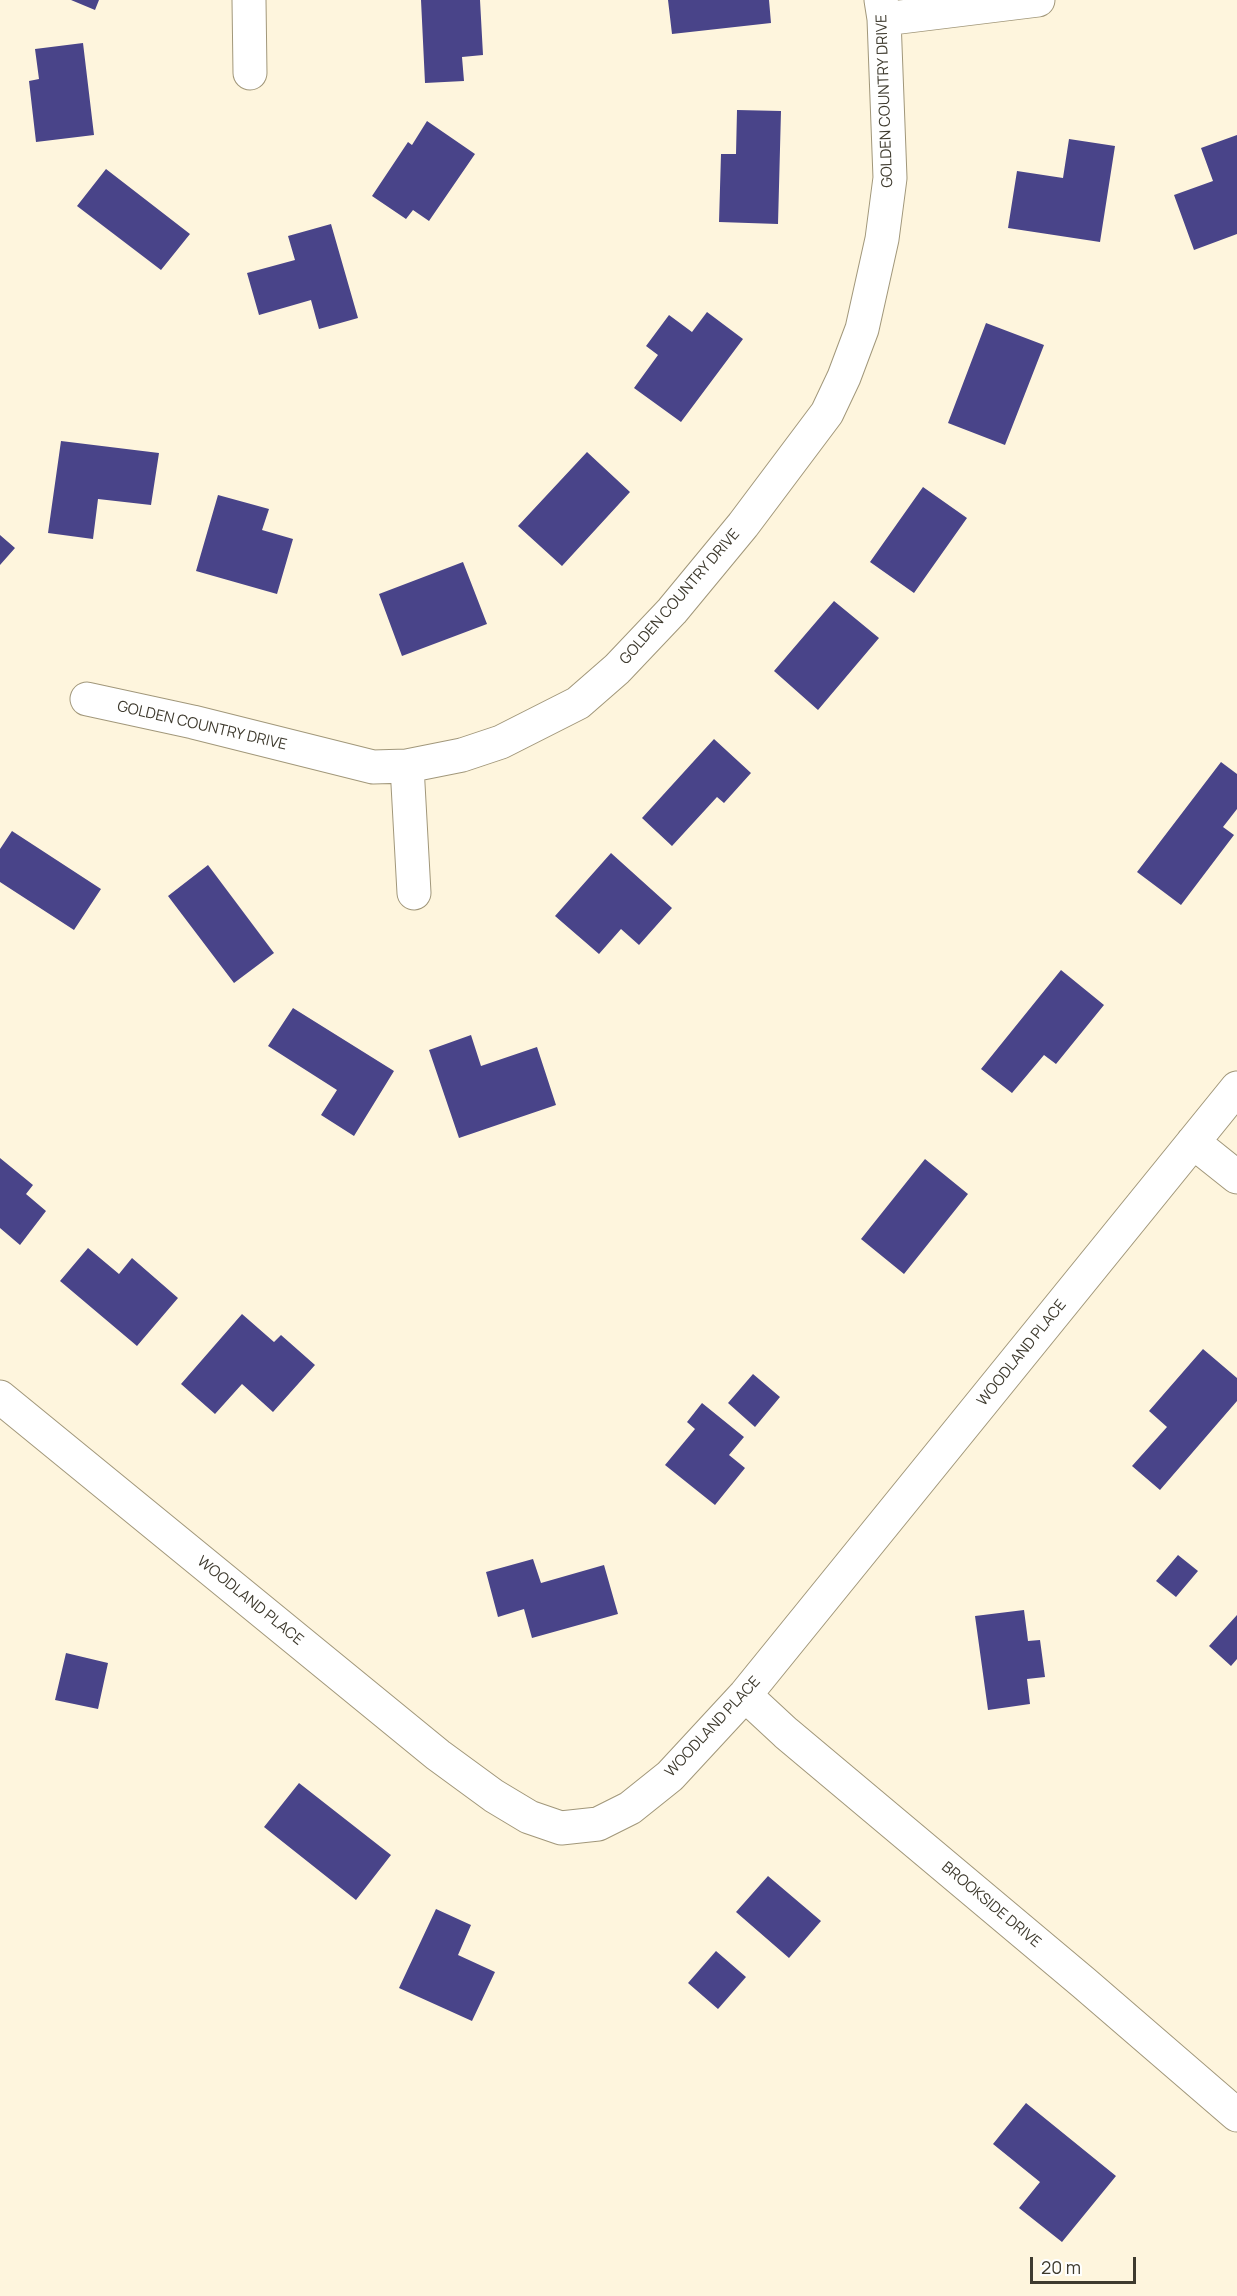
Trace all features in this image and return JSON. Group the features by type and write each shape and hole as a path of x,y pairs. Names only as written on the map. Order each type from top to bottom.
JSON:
{"street":[{"path":"249,0 250,73"},
{"path":"882,10 1038,0"},
{"name":"GOLDEN COUNTRY DRIVE","path":"87,699 193,722 374,767 407,766 462,755 501,742 578,703 617,669 672,611 743,525 827,413 843,377 862,329 882,239 890,178 882,10"},
{"path":"407,766 414,893"},
{"name":"WOODLAND PLACE","path":"0,1397 438,1755 494,1797 529,1817 561,1828 598,1824 630,1808 670,1776 745,1695 1237,1088"},
{"path":"1193,1142 1237,1177"},
{"name":"BROOKSIDE DRIVE","path":"745,1695 786,1733 1237,2115"}],"building":[{"path":"71,0 99,0 95,10"},
{"path":"421,0 480,0 483,55 462,57 464,81 425,83"},
{"path":"668,0 769,0 771,23 672,34"},
{"path":"83,43 94,135 36,142 29,81 39,79 35,49"},
{"path":"737,110 781,111 778,224 719,222 721,154 736,154"},
{"path":"427,121 475,154 429,221 413,210 406,219 372,196 408,142 412,145"},
{"path":"1237,135 1237,234 1194,250 1174,195 1213,181 1201,148"},
{"path":"1069,139 1115,146 1100,242 1008,228 1017,171 1063,178"},
{"path":"106,169 190,234 161,270 77,206"},
{"path":"331,224 358,318 319,329 311,300 259,315 247,273 295,260 288,236"},
{"path":"707,312 743,339 681,422 634,388 658,355 646,346 669,315 692,332"},
{"path":"986,323 1044,345 1005,445 948,423"},
{"path":"61,441 159,453 151,505 98,499 93,539 48,533"},
{"path":"587,452 630,492 562,566 518,526"},
{"path":"923,487 967,518 914,593 870,562"},
{"path":"218,495 269,509 262,530 293,539 277,594 196,571"},
{"path":"0,535 15,548 0,565"},
{"path":"463,562 487,624 402,656 379,594"},
{"path":"834,601 879,638 818,710 774,671"},
{"path":"714,739 751,773 724,803 717,797 672,846 642,818"},
{"path":"1221,762 1237,774 1237,809 1223,827 1234,835 1181,905 1137,872"},
{"path":"12,831 101,889 74,930 0,882 0,849"},
{"path":"611,853 672,908 639,945 621,929 599,954 555,916"},
{"path":"208,865 274,953 234,983 168,896"},
{"path":"1061,970 1104,1005 1056,1064 1044,1055 1012,1093 981,1069"},
{"path":"293,1008 394,1071 354,1136 321,1115 337,1090 268,1046"},
{"path":"471,1035 481,1066 537,1047 556,1105 459,1138 429,1050"},
{"path":"0,1158 33,1185 26,1194 46,1211 20,1245 0,1228"},
{"path":"925,1159 968,1194 904,1274 861,1239"},
{"path":"88,1248 119,1274 132,1258 178,1298 137,1346 60,1281"},
{"path":"242,1314 274,1342 281,1335 315,1365 273,1412 242,1384 215,1414 181,1384"},
{"path":"1203,1349 1237,1378 1237,1401 1160,1490 1132,1466 1167,1427 1149,1411"},
{"path":"753,1374 780,1397 755,1427 728,1403"},
{"path":"702,1403 744,1437 729,1455 745,1468 715,1505 665,1465 695,1429 687,1422"},
{"path":"1178,1555 1198,1571 1176,1597 1156,1581"},
{"path":"533,1559 541,1583 604,1565 618,1614 532,1638 524,1609 498,1617 486,1572"},
{"path":"1024,1610 1028,1641 1040,1640 1045,1677 1027,1679 1030,1704 988,1710 975,1616"},
{"path":"1237,1615 1237,1659 1231,1666 1209,1646"},
{"path":"66,1653 108,1663 98,1709 55,1700"},
{"path":"299,1783 391,1855 356,1900 264,1827"},
{"path":"768,1876 821,1921 789,1958 736,1912"},
{"path":"436,1909 471,1925 458,1955 495,1972 472,2021 399,1988"},
{"path":"716,1951 746,1977 718,2009 688,1983"},
{"path":"1026,2103 1116,2176 1062,2242 1019,2208 1040,2182 993,2144"}]}
